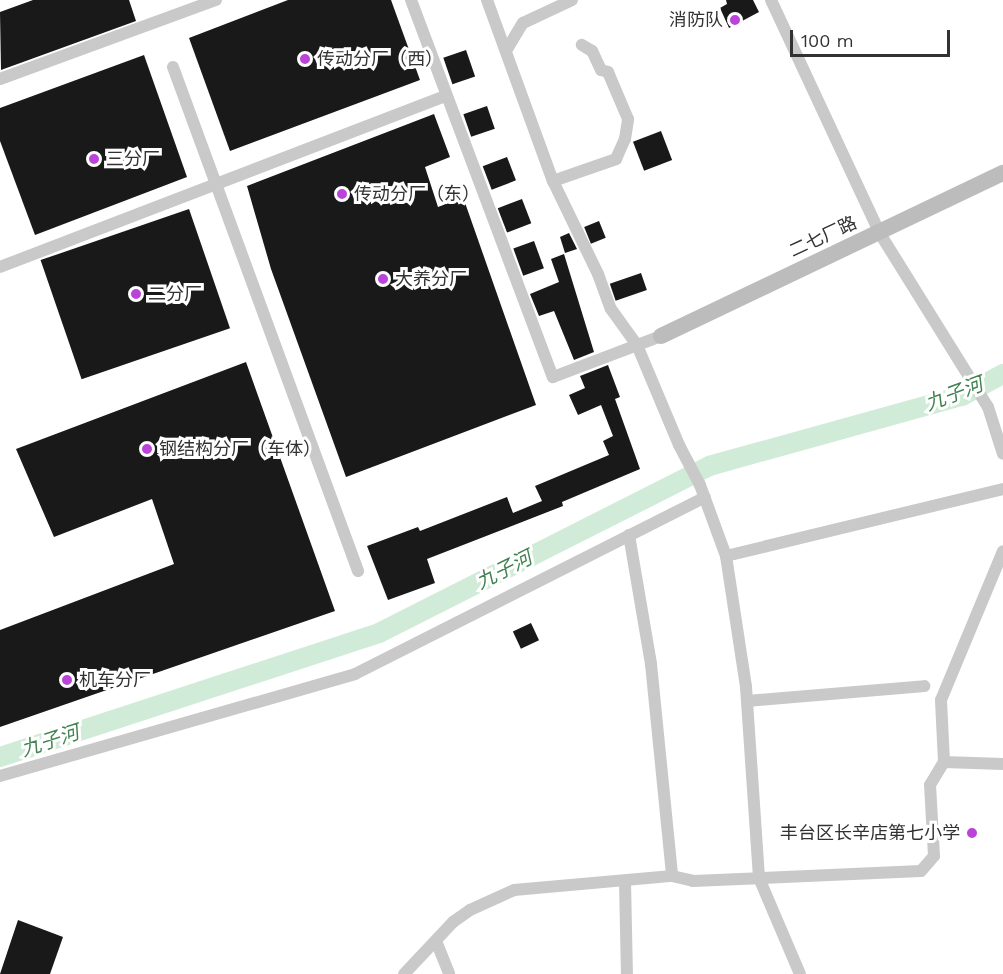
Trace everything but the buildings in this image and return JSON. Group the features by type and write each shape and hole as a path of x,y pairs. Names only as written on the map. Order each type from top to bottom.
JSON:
{"street":[{"path":"0,79 216,0"},
{"path":"411,0 553,377 661,336"},
{"path":"487,0 553,181 598,274 611,309 637,345 688,464 703,491 726,556 747,701 759,878 800,974"},
{"path":"506,51 523,23 572,0"},
{"path":"771,0 879,232 967,377 981,394 1003,454"},
{"path":"553,181 616,159 625,140 628,119 608,72 601,69 592,51 582,45"},
{"path":"173,67 358,571"},
{"path":"0,267 446,96"},
{"name":"二七厂路","path":"661,336 1003,173"},
{"path":"726,556 1003,489"},
{"path":"0,777 355,674 629,535 703,491"},
{"path":"629,535 651,664 672,876"},
{"path":"404,974 470,910 513,890 672,876 693,881 921,871 934,856 930,785 944,762 940,700 998,574 1003,551"},
{"path":"747,701 924,686"},
{"path":"944,762 1003,764"},
{"path":"625,881 627,974"},
{"path":"436,941 449,974"}],"waterway":[{"name":"九子河","path":"0,757 379,633 709,466 962,396 1003,374"}],"place":[{"name":"消防队","path":"735,20"},
{"name":"传动分厂（西）","path":"305,59"},
{"name":"三分厂","path":"94,159"},
{"name":"传动分厂（东）","path":"342,194"},
{"name":"大养分厂","path":"383,279"},
{"name":"二分厂","path":"136,294"},
{"name":"钢结构分厂（车体）","path":"147,449"},
{"name":"机车分厂","path":"67,680"},
{"name":"丰台区长辛店第七小学","path":"972,833"}]}
